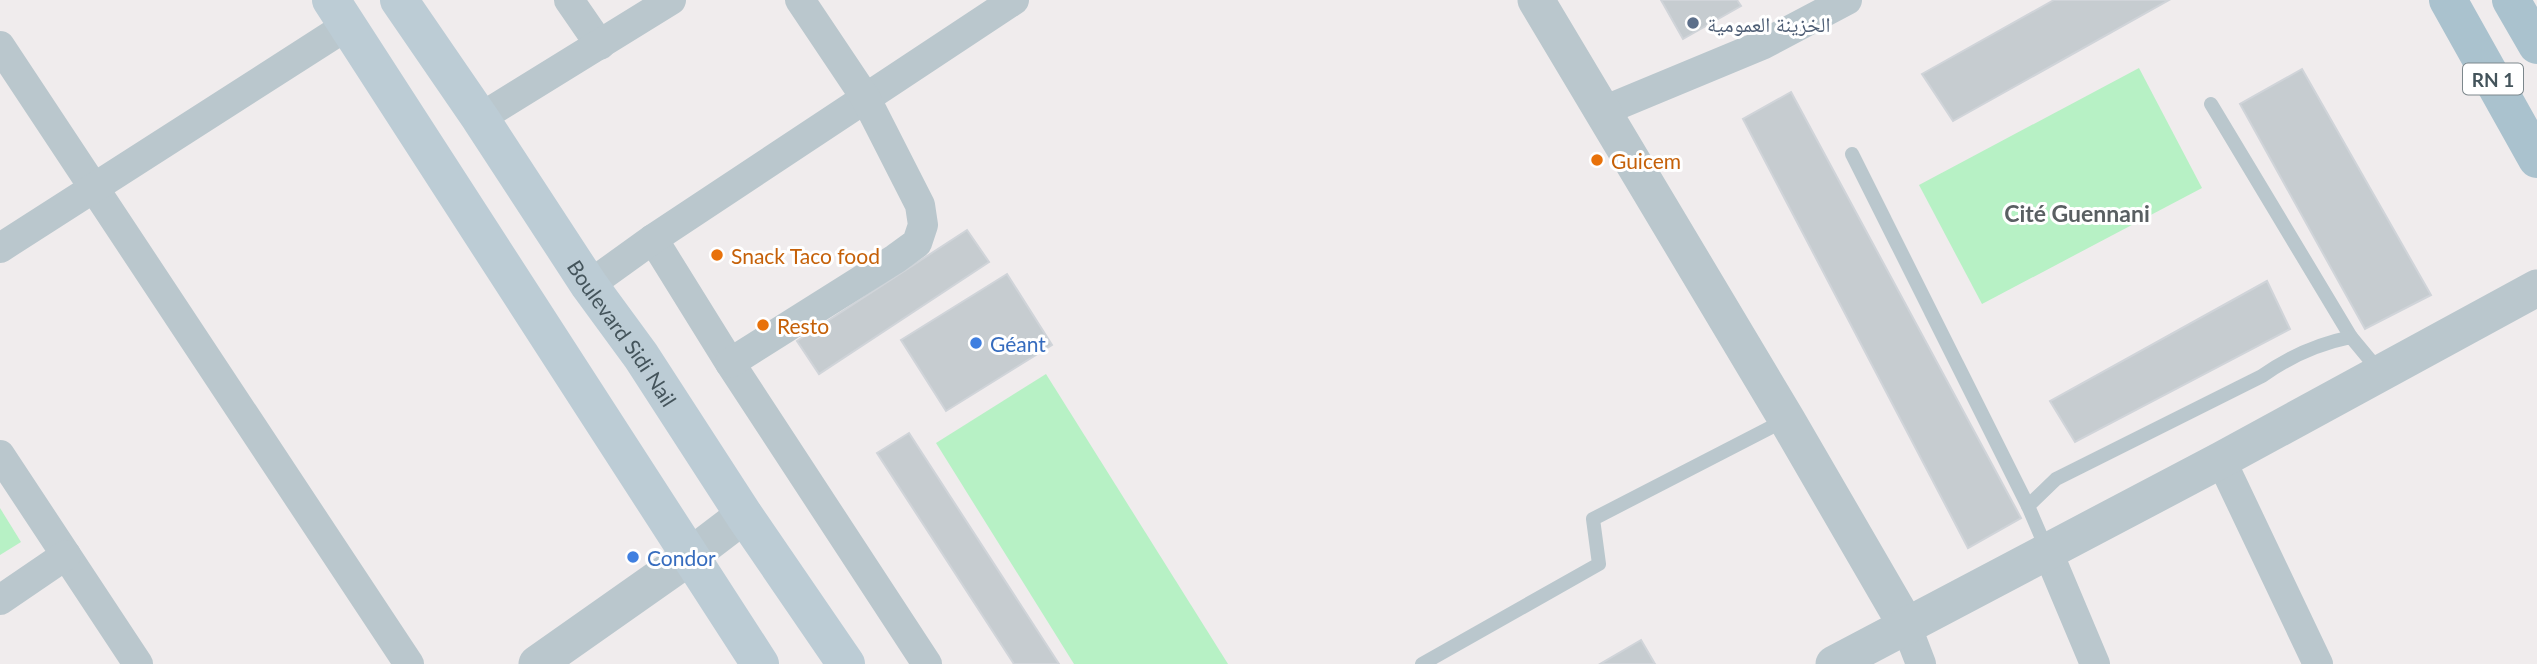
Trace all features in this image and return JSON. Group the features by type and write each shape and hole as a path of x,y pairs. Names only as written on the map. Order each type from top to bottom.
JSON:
{"main road":[{"name":"Boulevard Sidi Nail","path":"399,0 846,664"},
{"name":"RN 1","path":"2448,0 2537,159"},
{"name":"RN 1","path":"2511,0 2537,45"},
{"path":"340,13 760,664"}],"street":[{"path":"569,0 600,45"},
{"path":"480,118 671,0"},
{"path":"730,363 917,243 923,225 920,205 865,97 800,0"},
{"path":"589,285 653,239 1014,0"},
{"path":"1536,0 1906,625 1921,664"},
{"path":"1603,111 1762,45 1847,0"},
{"path":"0,248 93,188 340,13"},
{"path":"0,46 409,664"},
{"path":"653,239 730,363 927,664"},
{"path":"1834,664 2221,460 2537,288"},
{"path":"0,455 138,664"},
{"path":"2221,460 2318,664"},
{"path":"537,664 744,515"},
{"path":"2047,550 2095,664"},
{"path":"0,600 66,555"}],"lane":[{"path":"2211,104 2351,337 2381,373"},
{"path":"1852,154 2028,506 2047,550"},
{"path":"2028,506 2056,479 2262,376 2295,355 2320,343 2351,337"},
{"path":"1422,664 1599,564 1593,519 1787,420"}],"green space":[{"path":"2139,68 2202,188 1982,304 1919,185"},
{"path":"1046,374 1228,664 1074,664 936,443"},
{"path":"0,508 21,542 0,555"}],"building":[{"name":"الخزينة العمومية","path":"1661,0 1737,0 1741,6 1683,39"},
{"path":"2054,0 2169,0 1953,121 1922,74"},
{"path":"2302,69 2431,295 2365,329 2240,104"},
{"path":"1791,92 2021,518 1968,548 1743,119"},
{"path":"967,230 989,262 819,374 797,341"},
{"name":"Géant","path":"1007,274 1052,345 946,411 901,340"},
{"path":"2267,281 2290,329 2075,442 2050,401"},
{"path":"909,433 1059,664 1014,664 877,453"},
{"path":"1641,640 1655,664 1600,664"}],"place":[{"name":"الخزينة العمومية","path":"1693,23"},
{"name":"Guicem","path":"1597,160"},
{"name":"Snack Taco food","path":"717,255"},
{"name":"Resto","path":"763,325"},
{"name":"Géant","path":"976,343"},
{"name":"Condor","path":"633,557"}],"district":[{"name":"Cité Guennani","path":"2077,213"}]}
